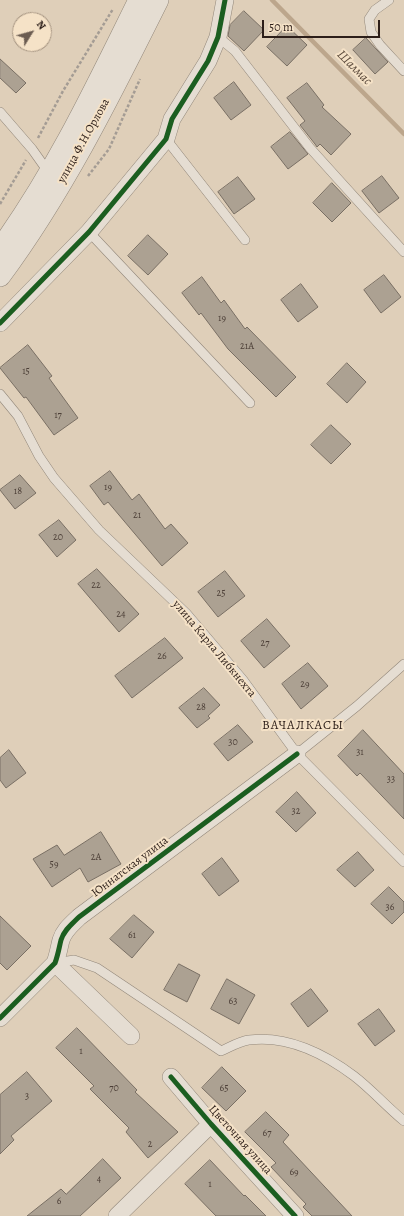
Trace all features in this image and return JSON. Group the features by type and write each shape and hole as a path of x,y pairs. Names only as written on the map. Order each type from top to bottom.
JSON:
{"street":[{"name":"улица Ф.Н.Орлова","path":"0,249 49,173 93,94 139,0"},
{"name":"улица Ф.Н.Орлова","path":"0,276 17,253 60,185 108,98 158,0"},
{"path":"0,323 89,232 166,138 172,119 208,61 218,38 225,0"},
{"name":"Юннатская улица","path":"55,963 60,952 60,941 66,930 79,917 297,754"},
{"path":"0,1018 55,963 131,1036"},
{"name":"Цветочная улица","path":"171,1076 211,1124 295,1216"},
{"path":"117,1216 211,1124"}],"lane":[{"path":"389,0 375,10 369,19 371,32 380,45 404,71"},
{"path":"218,38 235,51 310,148 404,252"},
{"path":"0,112 32,149 49,173"},
{"path":"166,138 245,240"},
{"path":"89,232 250,403"},
{"name":"улица Карла Либкнехта","path":"0,394 18,416 39,456 54,478 99,530 186,613 243,680 297,754 404,862"},
{"path":"297,754 357,706 404,664"},
{"path":"55,963 74,960 97,968 221,1051 248,1040 274,1039 296,1044 317,1054 354,1076 404,1121"}],"path":[{"path":"0,204 63,91 114,6"}],"building":[{"path":"244,11 264,30 244,51 228,36 230,25"},
{"path":"287,26 307,45 287,66 267,47"},
{"path":"366,38 388,62 375,74 353,50"},
{"path":"0,59 26,83 16,93 0,78"},
{"path":"234,82 251,105 231,120 214,98"},
{"path":"307,83 324,105 322,107 351,134 331,155 320,144 317,147 300,125 305,121 287,98"},
{"path":"290,132 308,154 288,169 271,147"},
{"path":"382,176 399,198 379,213 362,191"},
{"path":"238,177 255,199 234,214 218,192"},
{"path":"332,183 351,203 332,222 313,203"},
{"path":"148,235 168,254 148,275 128,256"},
{"path":"384,275 401,297 381,313 364,290"},
{"path":"202,277 221,303 224,300 245,329 247,327 296,377 276,397 228,349 201,313 199,315 182,293"},
{"path":"301,284 318,307 298,322 281,300"},
{"path":"28,345 52,376 49,378 78,418 54,435 26,397 24,398 0,368"},
{"path":"347,363 366,382 347,403 327,384"},
{"path":"331,425 351,444 331,464 311,445"},
{"path":"110,471 132,500 139,494 165,529 171,524 188,543 162,566 108,502 104,505 90,486"},
{"path":"20,475 36,493 15,509 0,490"},
{"path":"59,520 76,540 57,557 39,535"},
{"path":"97,569 139,614 119,632 78,584"},
{"path":"225,571 245,596 218,617 198,592"},
{"path":"267,619 290,646 264,668 241,641"},
{"path":"165,638 183,658 132,698 115,676"},
{"path":"308,663 328,686 301,709 282,684"},
{"path":"204,688 220,705 208,716 210,718 197,728 179,708"},
{"path":"238,725 253,742 228,761 214,744"},
{"path":"363,730 404,774 404,819 360,773 357,776 338,756"},
{"path":"9,750 26,773 6,788 0,780 0,758"},
{"path":"297,792 316,813 296,832 276,812"},
{"path":"101,832 121,864 88,882 80,868 52,887 33,859 57,845 64,855"},
{"path":"358,852 374,870 355,887 337,870"},
{"path":"222,858 239,881 219,896 202,874"},
{"path":"389,887 404,902 404,912 392,924 371,904"},
{"path":"134,915 154,932 132,958 110,939"},
{"path":"0,916 31,946 7,970 0,963"},
{"path":"179,964 200,975 187,1002 164,990"},
{"path":"227,979 255,995 239,1024 211,1009"},
{"path":"311,989 328,1011 308,1027 291,1004"},
{"path":"379,1009 395,1031 375,1046 358,1024"},
{"path":"77,1028 137,1090 135,1092 178,1132 148,1158 126,1132 129,1128 90,1089 94,1086 56,1048"},
{"path":"222,1067 246,1091 226,1111 202,1088"},
{"path":"27,1072 52,1101 11,1136 14,1140 0,1154 0,1095"},
{"path":"266,1112 289,1135 283,1142 352,1216 312,1216 303,1207 306,1204 271,1167 276,1163 245,1132"},
{"path":"103,1159 121,1178 80,1216 27,1216 61,1189 66,1194"},
{"path":"210,1160 244,1196 245,1195 266,1216 216,1216 185,1184"}],"waterway":[{"name":"Шалмас","path":"272,0 404,134"}],"cycle path":[{"path":"0,323 89,232 166,139 172,119 208,61 218,37 225,0"},
{"path":"0,1018 55,963 62,936 68,927 79,917 297,754"},
{"path":"171,1077 211,1124 295,1216"}],"district":[{"name":"ВАЧАЛКАСЫ","path":"303,726"}]}
